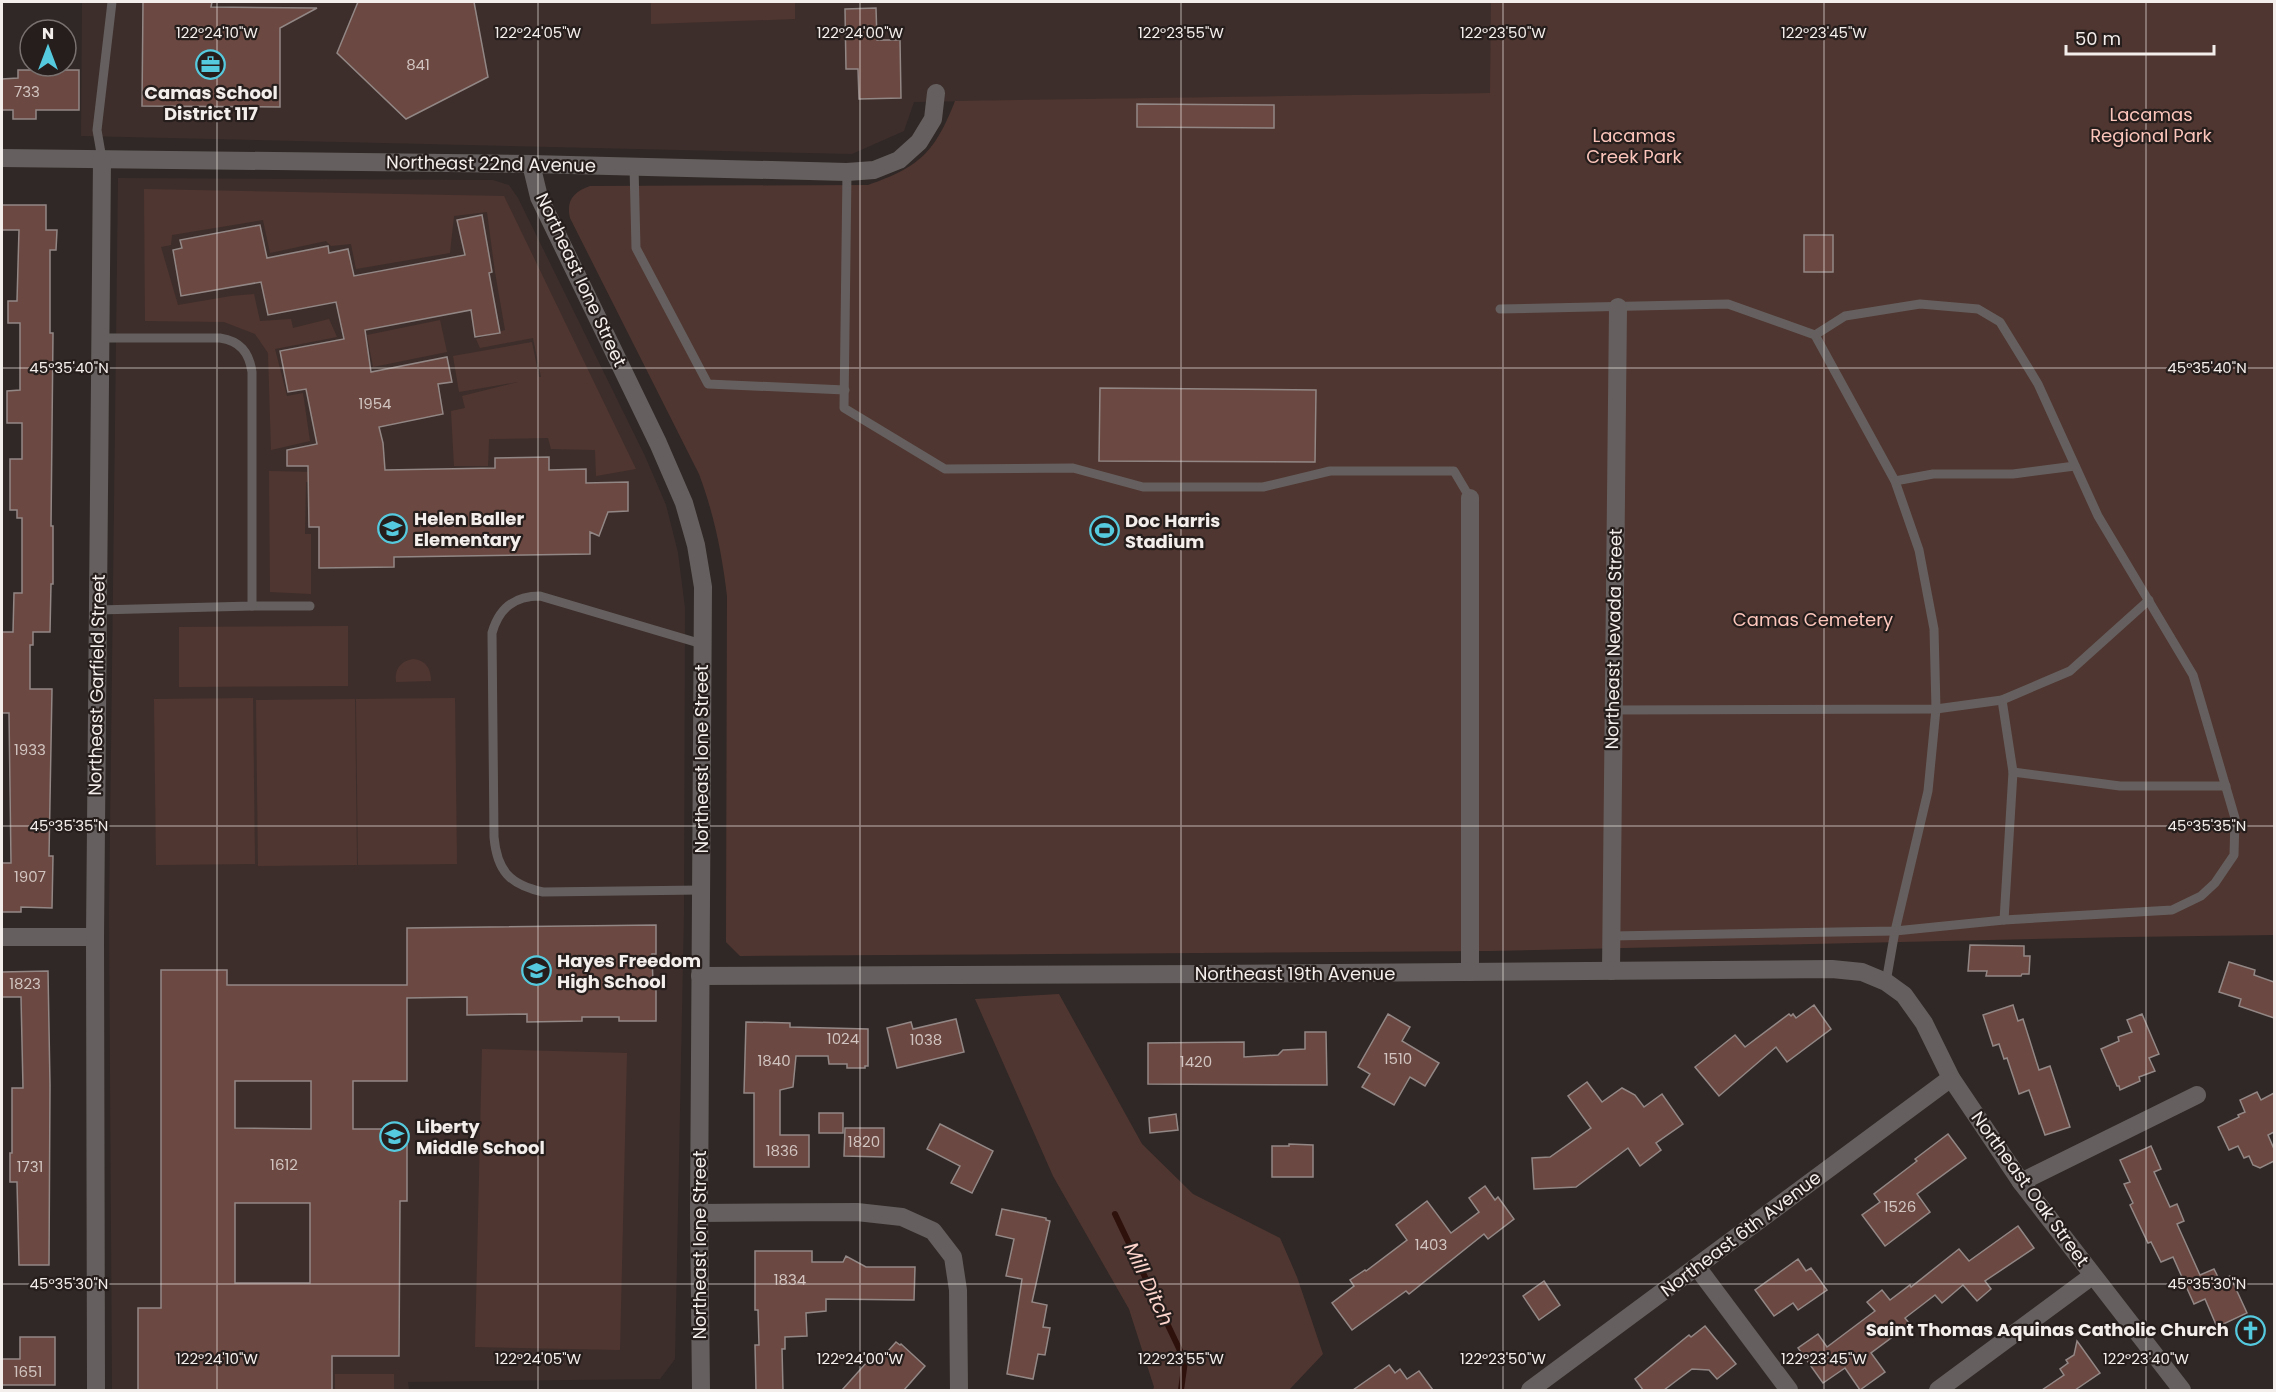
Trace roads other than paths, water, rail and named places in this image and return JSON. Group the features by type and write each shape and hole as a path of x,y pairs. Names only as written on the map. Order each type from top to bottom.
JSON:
{"street":[{"name":"Northeast 22nd Avenue","path":"2,158 531,164 848,172 874,170 899,160 919,142 933,119 936,93"},
{"name":"Northeast Garfield Street","path":"96,1390 94,937 102,159"},
{"name":"Northeast Ione Street","path":"531,164 539,197 658,443 684,503 696,545 702,587 699,1213 701,1390"},
{"name":"Northeast Nevada Street","path":"1611,971 1618,307"},
{"path":"1470,498 1470,972"},
{"path":"2,937 94,937"},
{"name":"Northeast 19th Avenue","path":"700,976 1832,969 1862,972 1886,982"},
{"name":"Northeast Oak Street","path":"1886,982 1904,995 1924,1023 1952,1078 2021,1182 2182,1390"},
{"name":"Northeast 6th Avenue","path":"1530,1390 1952,1078"},
{"path":"2021,1182 2197,1095"},
{"path":"699,1213 857,1212 902,1217 933,1231 953,1257 955,1268 958,1290 959,1390"},
{"path":"1697,1267 1789,1390"},
{"path":"1938,1390 2092,1276"}],"lane":[{"path":"102,159 97,130 112,2"},
{"path":"634,166 636,248 708,384 845,390"},
{"path":"848,172 844,408 945,469 1073,468 1143,487 1263,487 1330,471 1454,471 1470,498"},
{"path":"1500,309 1728,304 1815,335 1895,482 1919,550 1934,629 1936,709 1928,791 1895,931 1886,982"},
{"path":"1611,936 1895,931 2004,920 2172,910 2201,896 2215,883 2234,855 2235,818 2193,675 2098,516 2038,384 2000,322 1978,309 1920,304 1845,316 1815,335"},
{"path":"100,338 220,338 230,340 246,352 251,362 252,372 252,606"},
{"path":"1895,482 1934,474 2013,474 2075,466"},
{"path":"701,890 543,892 526,888 512,880 501,868 495,853 494,837 492,633 503,609 514,600 526,596 540,596 702,644"},
{"path":"1614,710 1936,709 2002,700 2070,671 2149,600"},
{"path":"98,610 310,606"},
{"path":"2002,700 2013,772 2004,920"},
{"path":"2013,772 2120,786 2226,786"}],"waterway":[{"name":"Mill Ditch","path":"1115,1214 1185,1361 1181,1390"}],"place":[{"name":"Camas School District 117","path":"211,64"},
{"name":"Helen Baller Elementary","path":"393,529"},
{"name":"Doc Harris Stadium","path":"1104,531"},
{"name":"Hayes Freedom High School","path":"536,971"},
{"name":"Liberty Middle School","path":"395,1137"},
{"name":"Saint Thomas Aquinas Catholic Church","path":"2250,1330"}],"park label":[{"name":"Lacamas Regional Park","path":"2151,125"},
{"name":"Lacamas Creek Park","path":"1634,146"},
{"name":"Camas Cemetery","path":"1813,620"}]}
